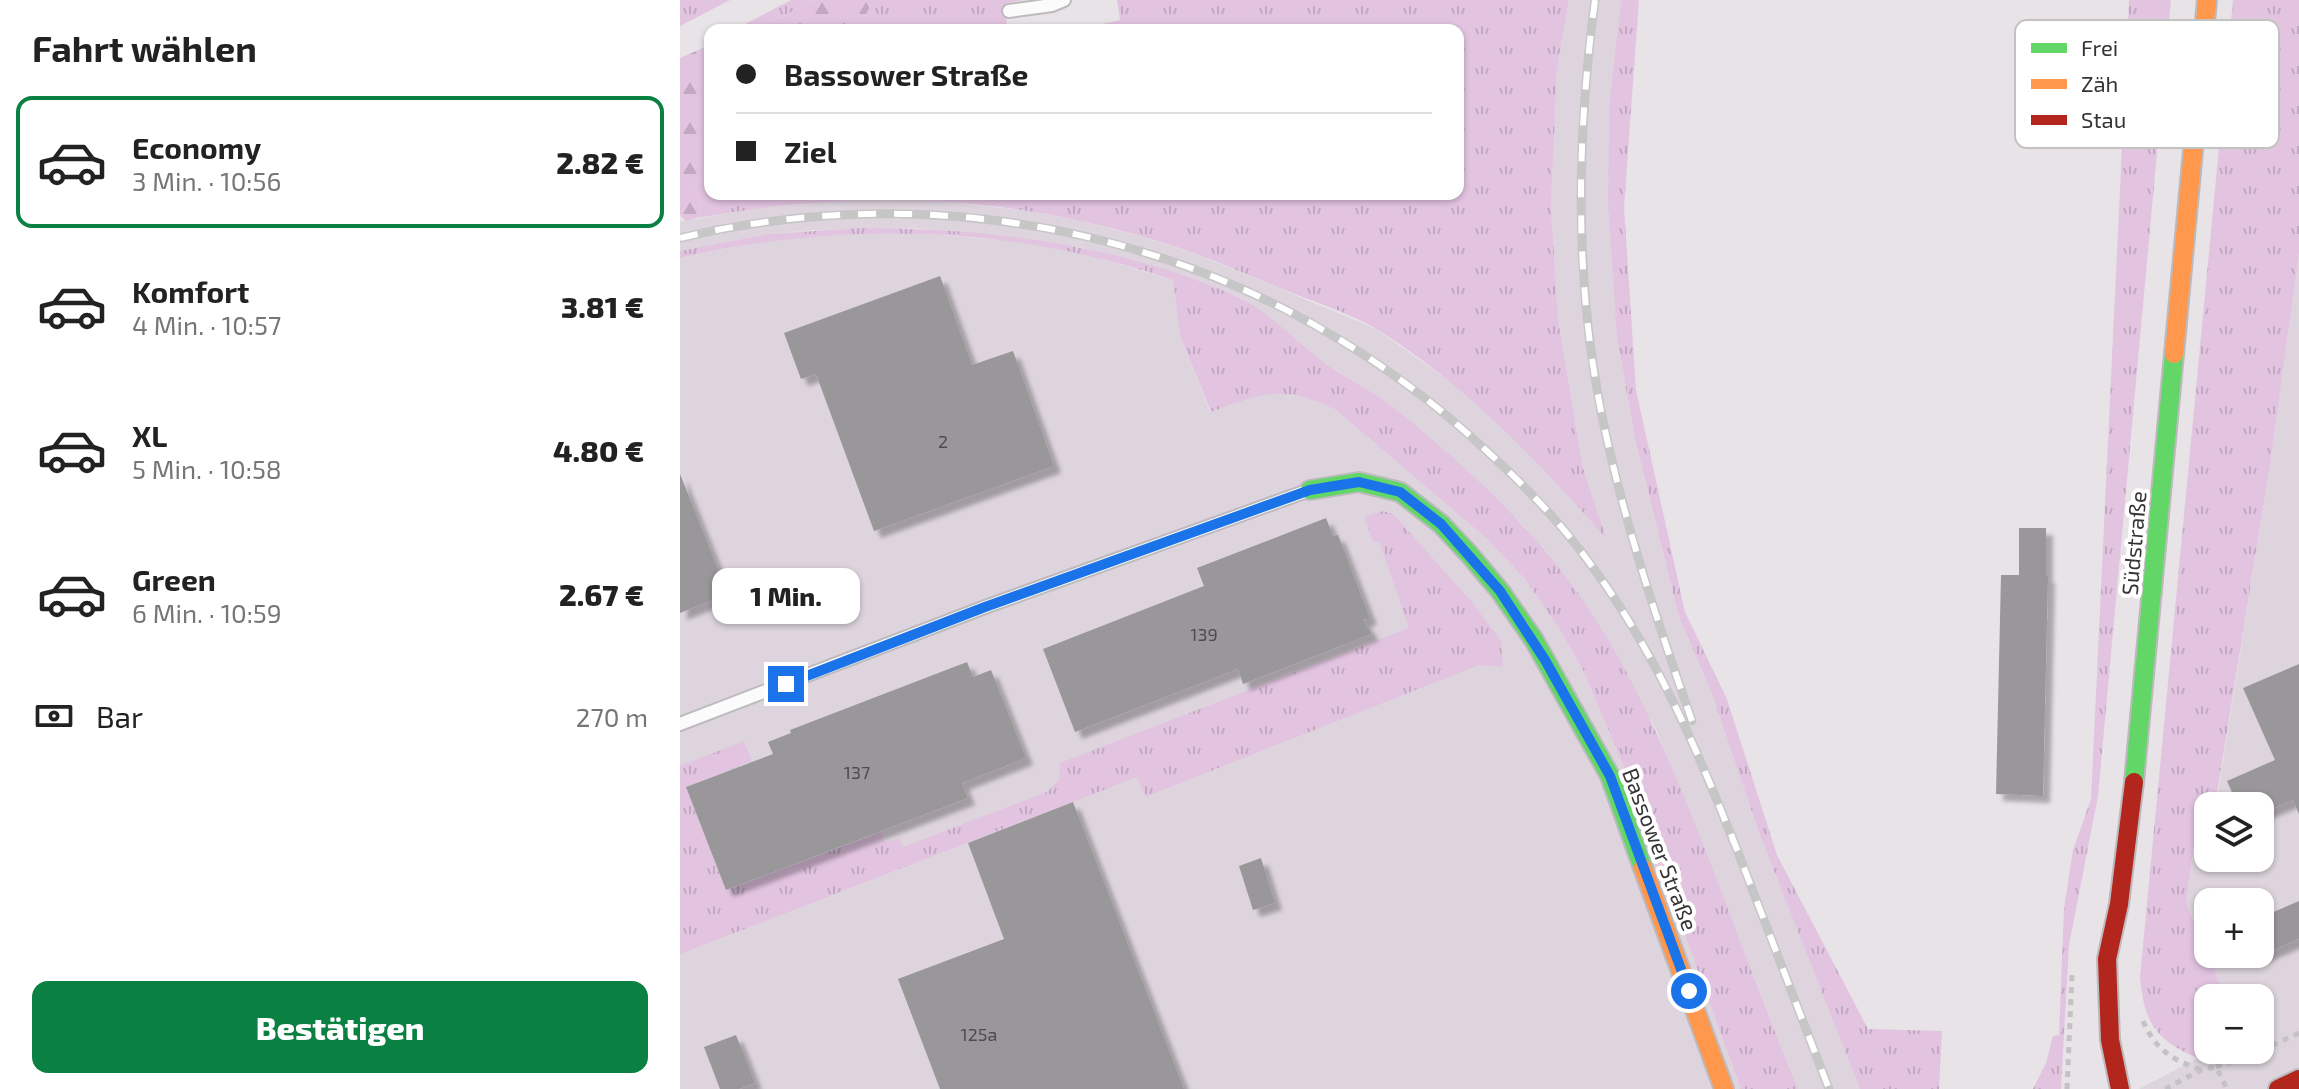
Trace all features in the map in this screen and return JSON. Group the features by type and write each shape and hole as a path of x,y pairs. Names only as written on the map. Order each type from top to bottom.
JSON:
{"street":[{"name":"Südstraße","path":"2205,20 2207,0"},
{"name":"Südstraße","path":"2120,1089 2110,1040 2107,959 2119,904 2138,750 2193,148"},
{"name":"Bassower Straße","path":"1310,490 1359,482 1400,492 1441,524 1500,591 1557,680 1610,776 1724,1089"},
{"path":"2278,1089 2299,1079"}],"lane":[{"path":"1009,11 1052,5 1064,0"},
{"path":"680,724 1000,601 1310,490"}],"path":[{"path":"2165,1089 2201,1070 2249,1056 2299,1033"},
{"path":"2216,1067 2227,1089"}],"shaded area":[{"path":"1569,0 1621,0 1610,97 1617,337 1635,439 1679,617 1711,691 1759,833 1860,1089 1798,1089 1655,726 1526,528 1458,463 1390,405 1328,365 1244,299 1189,278 1080,247 916,228 768,234 680,251 680,222 752,209 853,200 923,200 1029,211 1146,238 1201,256 1376,329 1469,395 1542,465 1605,536 1583,468 1558,319 1551,206 1557,68"},
{"path":"859,233 916,233 1023,242 1080,252 1173,280 1180,336 1210,412 1257,395 1276,392 1316,400 1336,410 1486,538 1525,579 1584,672 1625,770 1741,1089 680,1089 680,258 767,240"},
{"path":"2299,254 2299,1089 2139,1089 2194,1060 2194,1064 2274,1064 2274,984 2219,984 2213,968 2274,968 2274,888 2194,888 2194,922 2186,902 2194,844 2194,872 2274,872 2274,792 2218,792 2269,472"}],"green space":[{"path":"680,0 730,0 680,26"},
{"path":"791,0 816,0 766,24 745,24"},
{"path":"816,0 873,0 862,24 766,24"},
{"path":"873,0 1023,0 1006,3 1007,24 862,24"},
{"path":"1117,0 1569,0 1557,68 1551,206 1558,319 1583,468 1606,538 1554,480 1471,400 1411,352 1354,318 1199,255 1136,235 1012,209 951,202 888,200 1464,200 1464,24 1102,24 1120,20"},
{"path":"1621,0 1639,0 1624,207 1636,390 1685,612 1727,699 1777,855 1868,1029 1942,1031 1939,1089 1860,1089 1759,833 1711,691 1679,617 1635,439 1617,337 1608,200 1610,97"},
{"path":"2129,0 2171,0 2169,20 2128,20"},
{"path":"2233,0 2299,0 2299,254 2269,472 2217,792 2194,792 2194,844 2186,902 2194,922 2194,968 2213,968 2219,984 2194,984 2194,1056 2171,1044 2154,1028 2145,1006 2140,977 2219,148 2279,148 2279,20 2231,20"},
{"path":"704,48 704,173 694,185 702,206 697,218 686,221 680,215 680,58"},
{"path":"2122,148 2157,148 2098,796 2069,945 2061,1089 2033,1089 2046,1063 2053,1036 2059,1035 2064,908 2073,850 2091,799"},
{"path":"703,173 704,200 888,200 762,208 697,218 702,206 694,185"},
{"path":"860,228 957,231 1054,243 1149,264 1195,279 1240,298 1261,311 1328,365 1393,407 1476,478 1528,531 1574,587 1631,682 1679,784 1798,1089 1741,1089 1625,770 1584,672 1525,579 1486,538 1336,410 1302,397 1273,394 1211,412 1180,336 1173,280 1052,248 928,234 803,238 680,258 680,251 768,234"},
{"path":"1383,511 1393,514 1471,601 1501,641 1503,667 1479,665 1145,797 1137,777 680,954 680,766 744,741 752,761 686,787 726,890 881,832 885,843 899,838 903,847 1047,792 1059,780 1060,763 1409,628 1379,541 1373,542 1364,517"}],"building":[{"path":"940,276 972,365 1013,351 1054,466 874,531 816,374 801,379 784,333"},
{"path":"680,474 728,594 680,613"},
{"path":"1326,518 1333,536 1338,535 1370,618 1363,620 1372,634 1243,684 1238,669 1075,732 1043,649 1204,586 1197,568"},
{"path":"2019,528 2046,528 2048,576 2043,796 1996,794 2001,575 2019,575"},
{"path":"967,662 973,677 991,670 1026,758 962,783 968,798 726,890 686,787 773,754 768,742 791,733 790,730"},
{"path":"2299,664 2299,814 2293,800 2274,808 2274,792 2232,792 2227,781 2275,760 2243,688"},
{"path":"1073,802 1184,1089 940,1089 898,979 1004,939 968,843"},
{"path":"1261,858 1275,903 1253,910 1239,866"},
{"path":"2299,901 2299,939 2274,950 2274,912"},
{"path":"736,1035 755,1083 739,1089 720,1089 704,1047"}],"railway":[{"path":"1595,0 1585,101 1581,203 1582,254 1592,355 1600,406 1629,526 1692,721"},
{"path":"680,238 789,219 898,214 1007,222 1112,243 1215,277 1313,324 1405,383 1490,454 1541,504 1575,544 1631,625 1670,695 1734,843"},
{"path":"1731,834 1829,1089"}],"traffic: fast":[{"path":"2134,782 2174,354"},
{"path":"1310,490 1359,482 1400,492 1441,524 1469,554 1500,591 1534,640 1610,776 1643,868"}],"traffic: slow":[{"path":"2205,20 2207,0"},
{"path":"2174,354 2193,148"},
{"path":"1643,868 1724,1089"}],"traffic: jam":[{"path":"2120,1089 2110,1040 2107,959 2119,904 2134,782"},
{"path":"2278,1089 2299,1079"}],"route":[{"path":"786,684 1255,508 1336,484 1359,482 1380,485 1400,492 1421,505 1441,524 1500,591 1534,640 1610,776 1689,991"}]}
